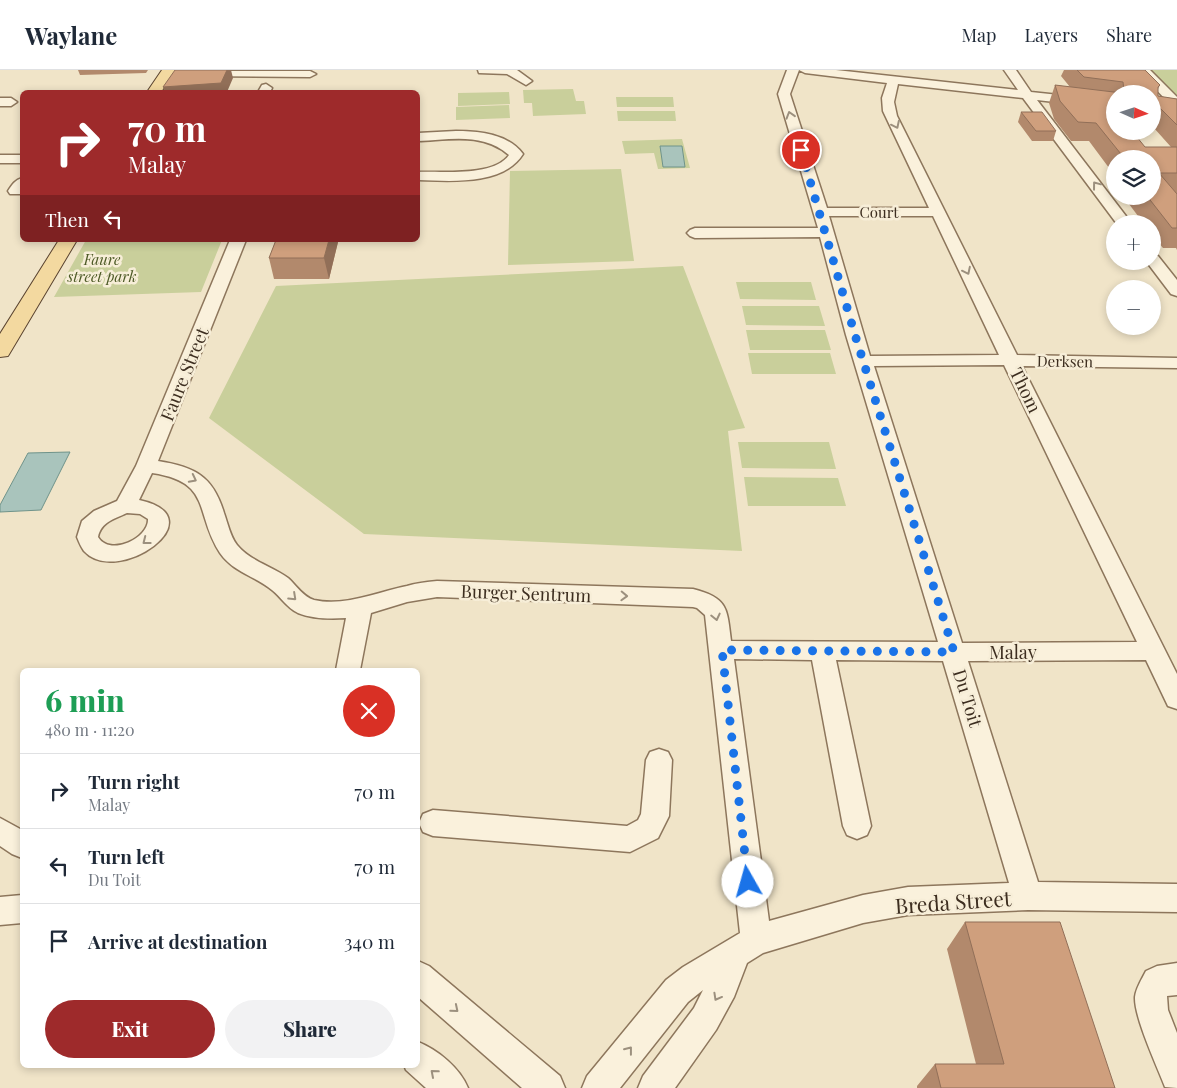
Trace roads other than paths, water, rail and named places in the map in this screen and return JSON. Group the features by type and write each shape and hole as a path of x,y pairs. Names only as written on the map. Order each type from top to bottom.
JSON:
{"main road":[{"path":"156,90 176,73"},
{"path":"0,325 53,242"},
{"path":"0,351 67,242"}],"street":[{"path":"483,71 509,70 526,81"},
{"name":"Du Toit","path":"793,70 784,94 1028,896"},
{"path":"805,70 848,72 894,79 952,82 1026,94 1106,103"},
{"path":"1010,70 1026,94 1118,215"},
{"path":"1143,70 1174,109"},
{"path":"176,73 313,72"},
{"path":"301,87 304,80 313,72"},
{"name":"Thom","path":"894,79 887,100 887,106 1177,699"},
{"path":"420,137 484,136 509,146 516,154 514,160 509,165 482,173 420,176"},
{"path":"0,159 20,159"},
{"name":"Court","path":"695,233 938,212"},
{"name":"Faure Street","path":"125,506 146,466 237,242"},
{"path":"1161,270 1177,291"},
{"name":"Derksen","path":"864,361 1011,360 1177,363"},
{"name":"Burger Sentrum","path":"146,466 189,476 201,483 211,499 221,535 231,552 249,568 280,584 302,605 308,608 329,610 360,607 409,594 437,590 693,598 705,601 716,612 722,650"},
{"path":"348,668 360,607"},
{"path":"656,1088 705,1019 746,946 734,766 722,650"},
{"name":"Malay","path":"722,650 1154,651"},
{"path":"822,651 857,826"},
{"path":"432,823 630,839 648,829 655,816 659,760"},
{"path":"0,831 20,844"},
{"name":"Breda Street","path":"599,1088 677,991 694,978 746,946 825,919 863,909 899,903 1028,896 1177,898"},
{"path":"0,911 20,909"},
{"path":"420,979 548,1088"},
{"path":"1177,980 1157,982 1151,995 1152,1010 1177,1075"},
{"path":"420,1060 451,1088"}],"water":[{"path":"660,146 682,146 685,167 663,167"},
{"path":"70,452 41,510 0,512 0,505 28,453"}],"park label":[{"name":"Faure street park","path":"102,268"}]}
